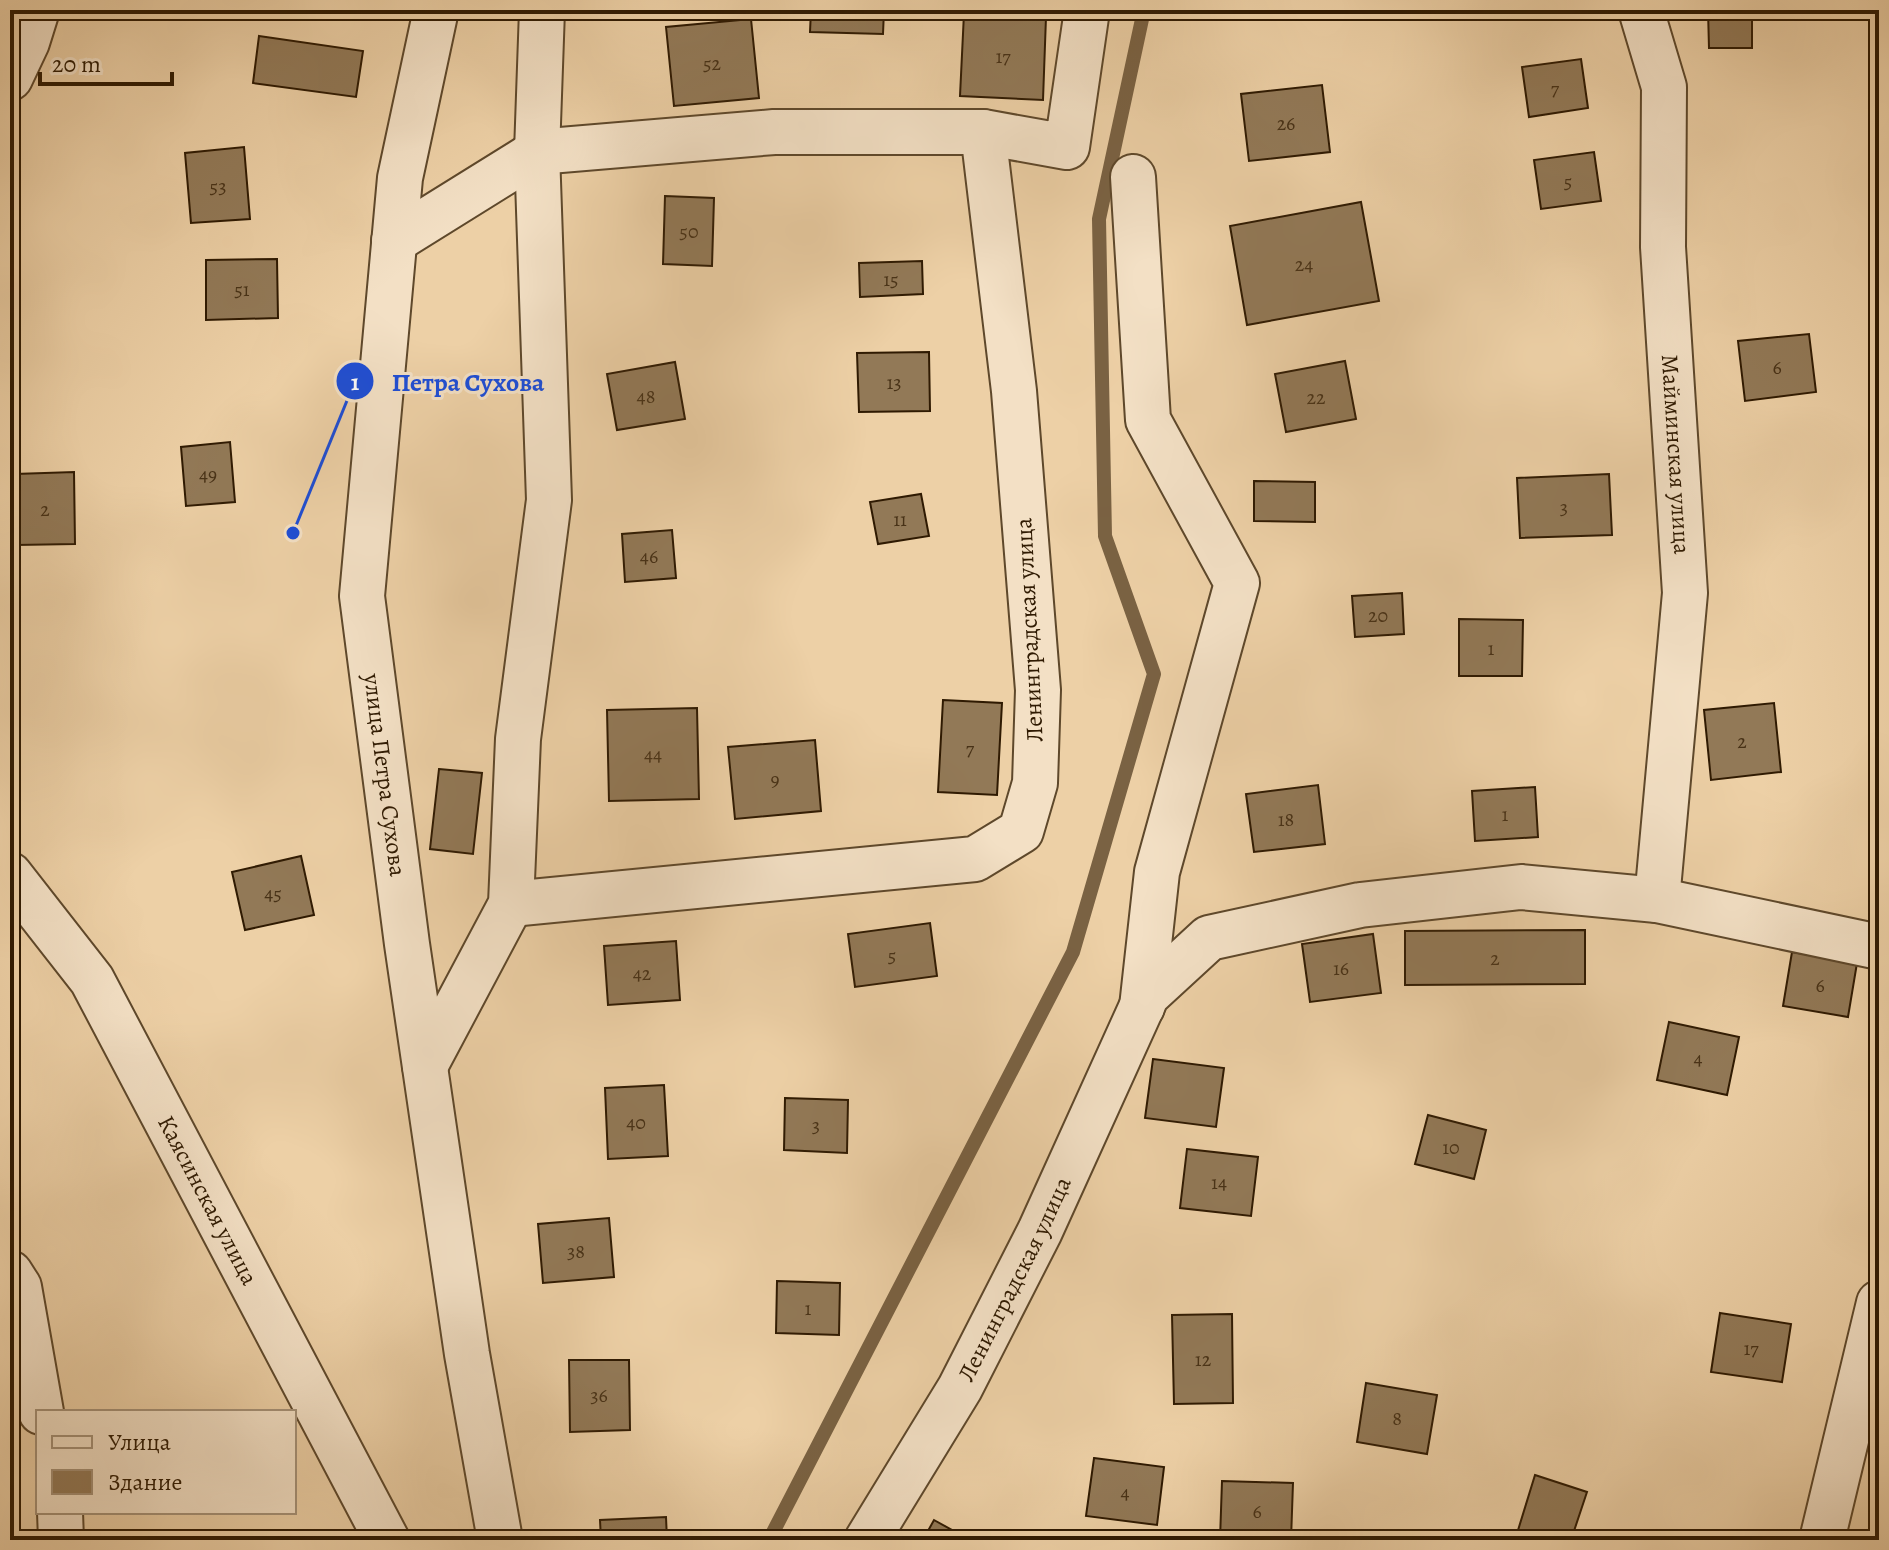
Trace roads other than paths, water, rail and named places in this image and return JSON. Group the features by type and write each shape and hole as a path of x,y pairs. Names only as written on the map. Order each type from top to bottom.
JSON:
{"street":[{"path":"10,78 27,42 37,10"},
{"name":"улица Петра Сухова","path":"436,10 400,178 362,596 467,1354 500,1540"},
{"path":"425,1066 511,904 518,739 549,500 537,152 542,10"},
{"path":"394,241 537,152 774,132 983,132 1067,147 1087,10"},
{"name":"Майминская улица","path":"1641,10 1664,87 1663,247 1685,593 1657,900"},
{"name":"Ленинградская улица","path":"511,904 975,859 1021,831 1035,783 1038,690 1014,391 983,132"},
{"name":"Ленинградская улица","path":"1133,177 1148,420 1237,583 1157,872 1142,1007"},
{"name":"Каясинская улица","path":"10,875 92,980 387,1540"},
{"name":"Ленинградская улица","path":"867,1540 960,1388 1040,1231 1147,995 1209,938 1360,905 1521,887 1657,900 1879,947"},
{"path":"10,1273 19,1287 41,1410"},
{"path":"1822,1540 1879,1303"},
{"path":"60,1514 61,1540"}],"waterway":[{"path":"769,1540 1073,952 1154,674 1105,536 1099,219 1144,10"}],"place":[{"name":"Петра Сухова","path":"293,533"}]}
